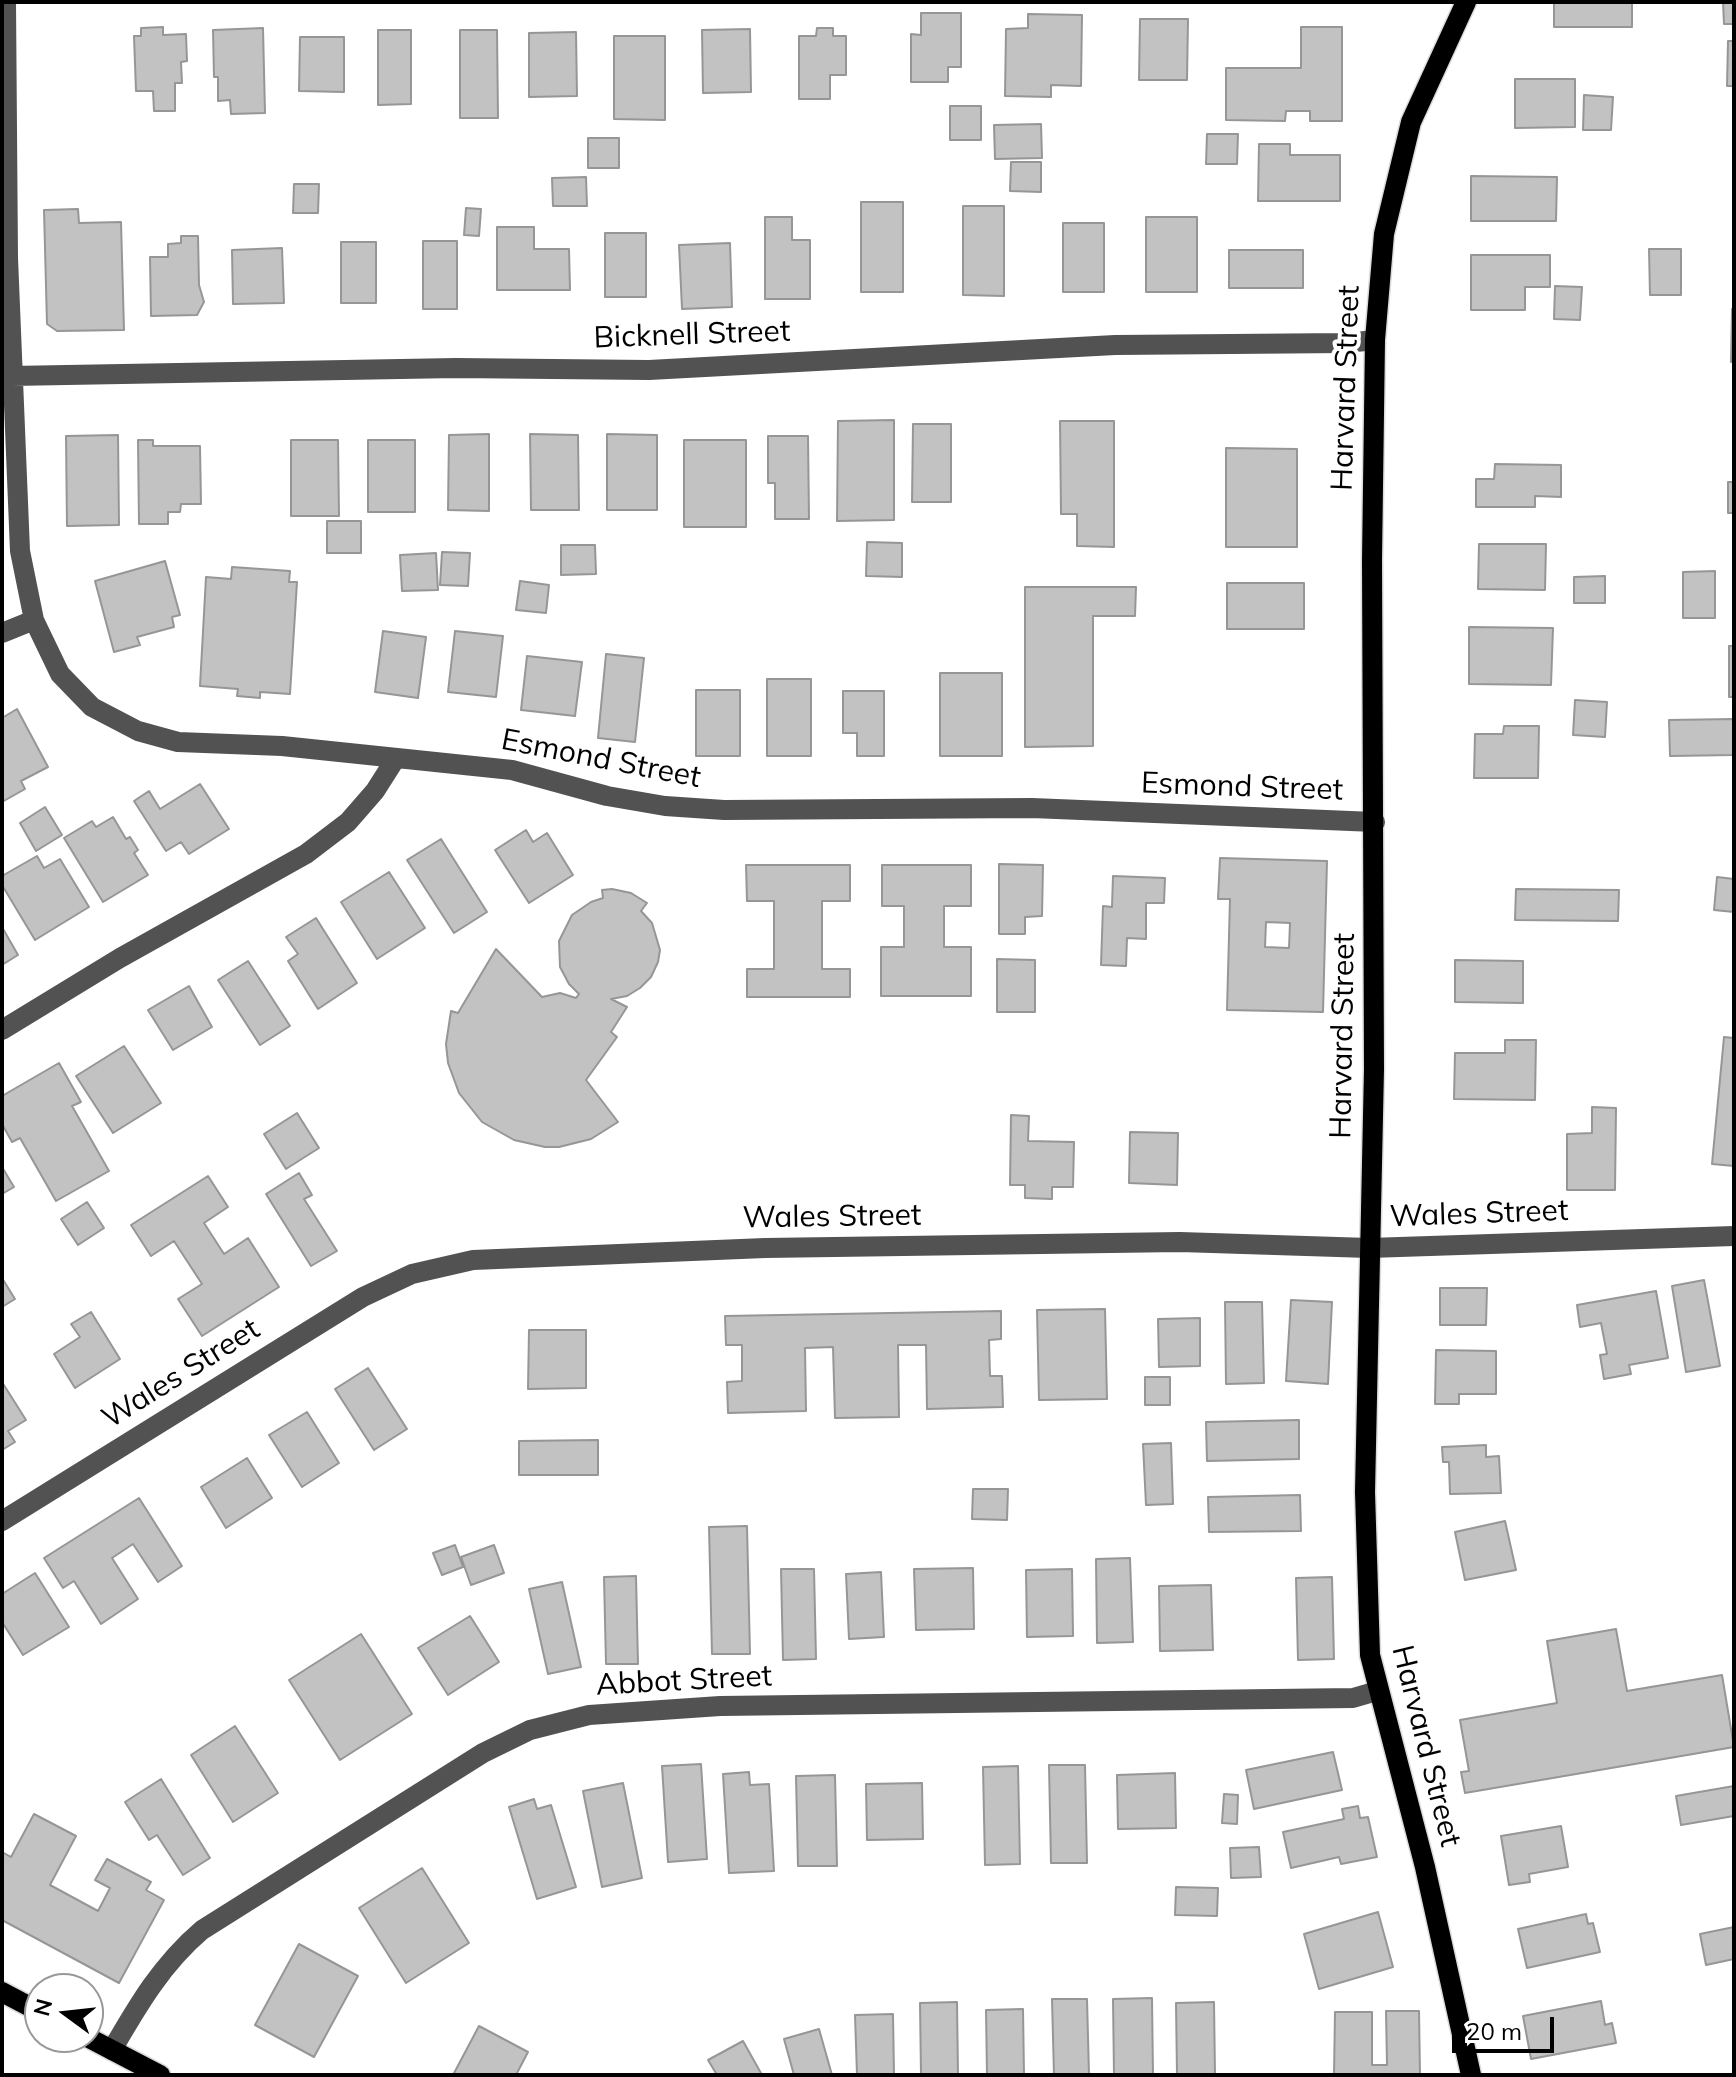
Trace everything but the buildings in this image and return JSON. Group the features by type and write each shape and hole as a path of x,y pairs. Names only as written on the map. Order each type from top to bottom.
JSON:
{"main road":[{"name":"Harvard Street","path":"1466,2 1411,122 1384,234 1375,340 1372,560 1374,1069 1365,1492 1370,1655 1425,1867 1471,2075"},
{"path":"2,1992 24,2004"},
{"path":"104,2046 160,2075"}],"street":[{"name":"Esmond Street","path":"6,2 5,258 20,551 34,620 60,674 92,707 138,731 178,742 282,746 512,770 607,796 665,806 709,809 1032,808 1375,822"},
{"name":"Bicknell Street","path":"11,376 456,368 649,370 1115,345 1346,343 1375,340"},
{"path":"2,633 34,620"},
{"path":"2,1030 120,958 306,854 348,822 375,791 396,758"},
{"name":"Wales Street","path":"2,1521 363,1297 412,1274 473,1260 765,1248 1180,1242 1369,1248 1734,1236"},
{"name":"Abbot Street","path":"112,2050 150,1986 182,1947 202,1930 450,1772 530,1730 589,1715 720,1706 1353,1698 1377,1691"}]}
